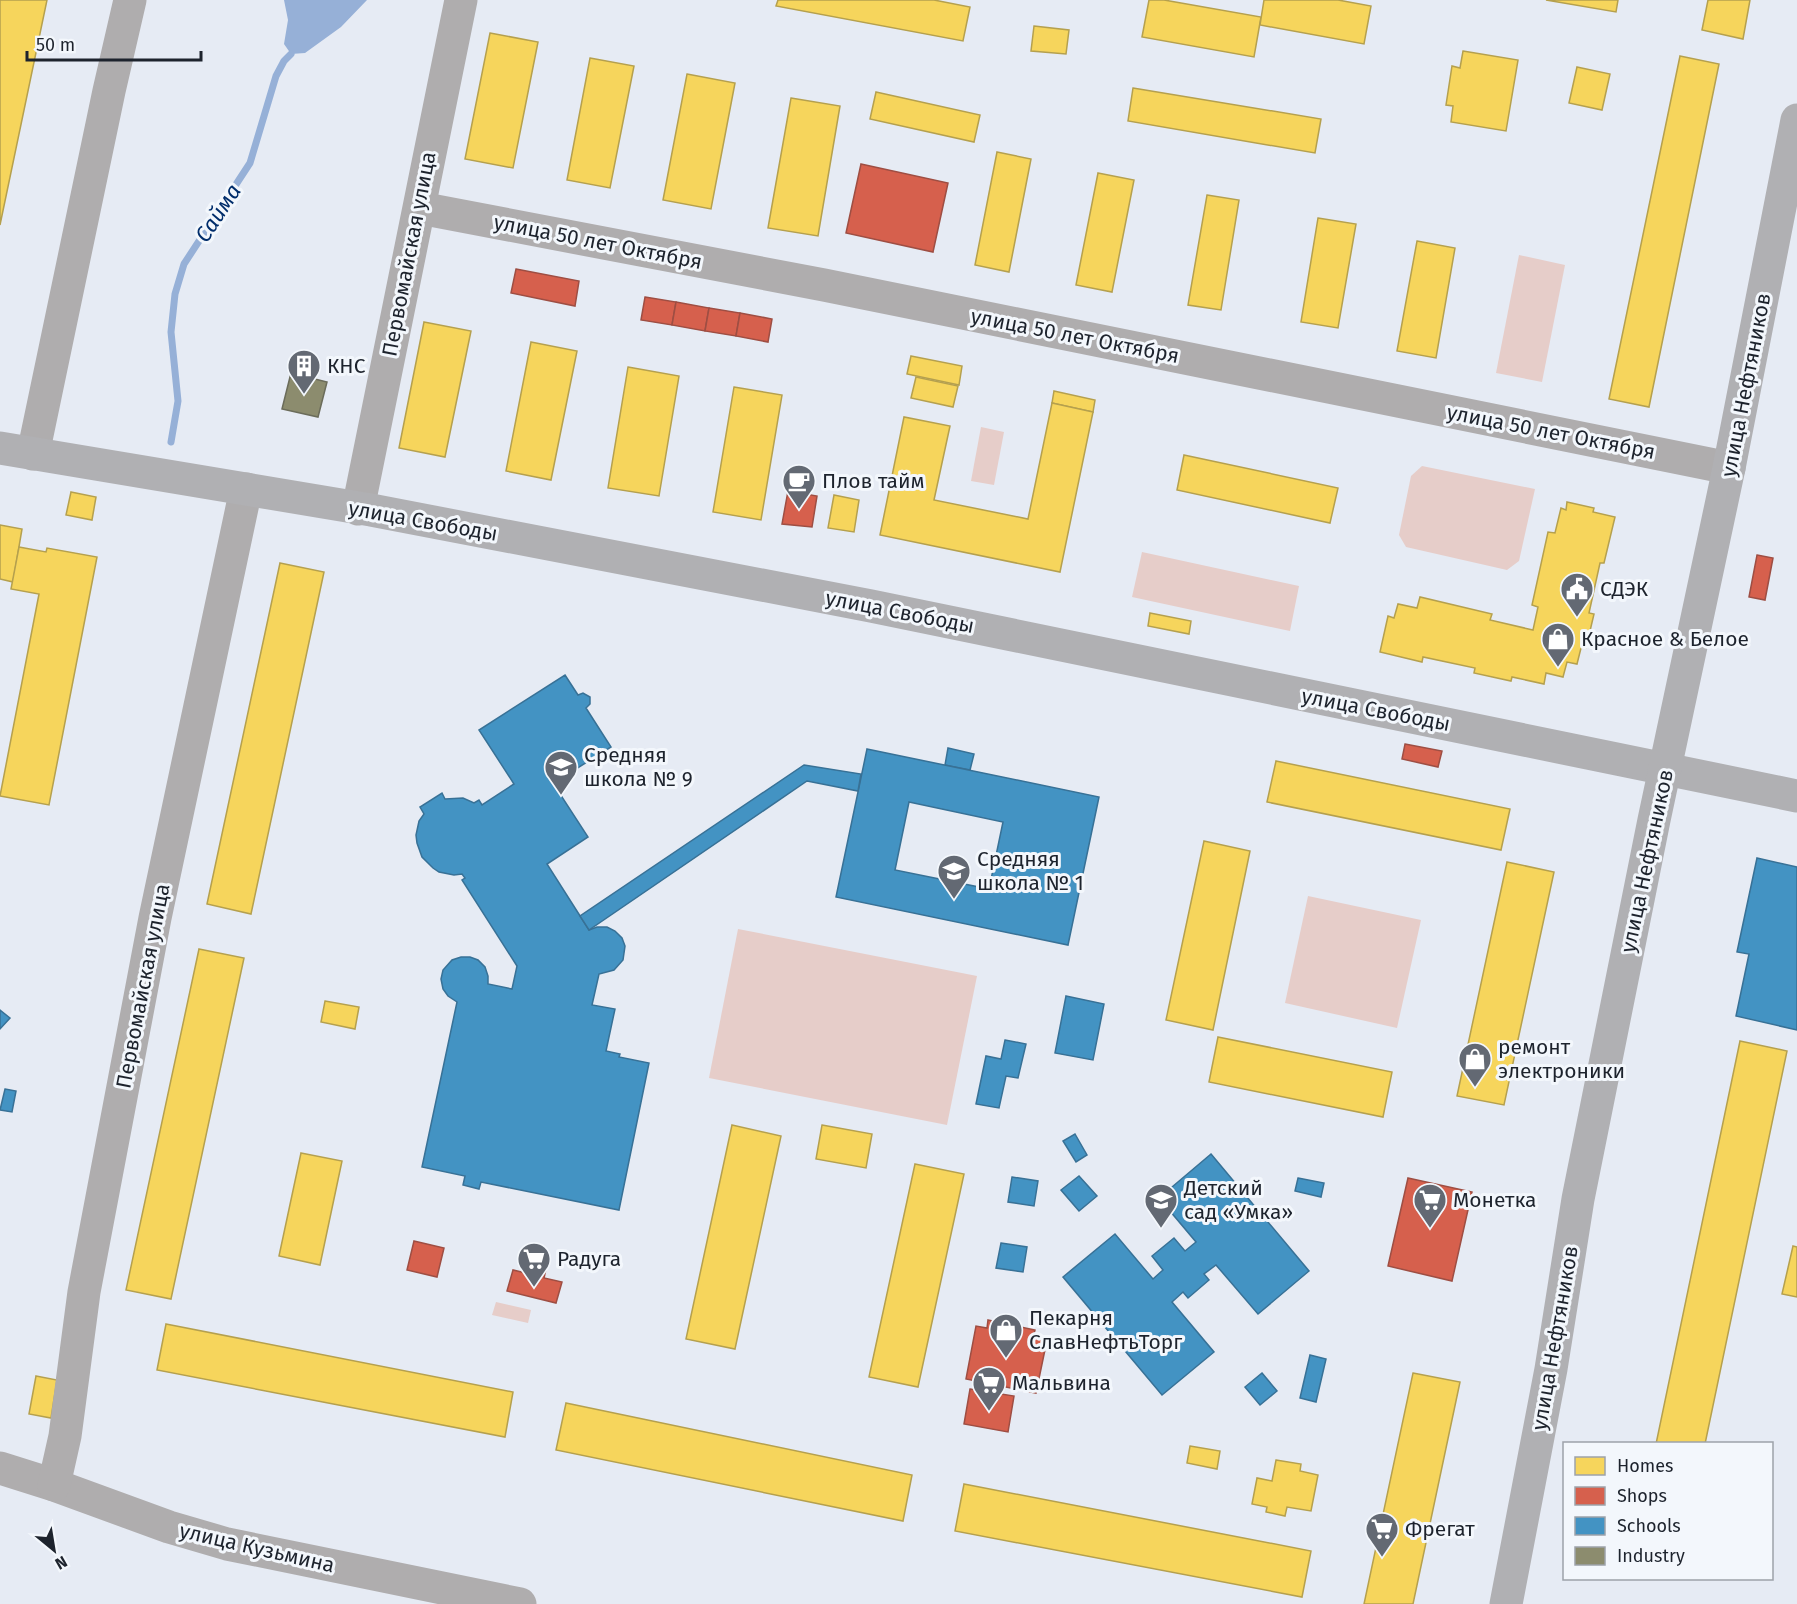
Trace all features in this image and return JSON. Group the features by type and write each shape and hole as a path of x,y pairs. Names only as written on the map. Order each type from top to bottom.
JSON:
{"main road":[{"name":"улица Нефтяников","path":"1506,1604 1551,1369 1578,1199 1729,468 1797,120"},
{"name":"улица Свободы","path":"0,448 358,509 991,629 1797,796"}],"street":[{"path":"33,453 130,0"},
{"name":"Первомайская улица","path":"358,509 462,0"},
{"name":"улица 50 лет Октября","path":"420,208 824,285 1729,468"},
{"name":"Первомайская улица","path":"54,1485 67,1425 84,1292 155,918 246,489"},
{"name":"улица Кузьмина","path":"0,1468 169,1527 227,1544 520,1604"}],"shaded area":[{"path":"1519,255 1565,265 1542,382 1496,373"},
{"path":"981,427 1004,432 994,485 971,481"},
{"path":"1422,466 1535,489 1519,561 1507,570 1406,547 1399,535 1411,476"},
{"path":"1142,552 1299,586 1290,631 1132,597"},
{"path":"1308,896 1421,920 1397,1028 1285,1003"},
{"path":"738,929 977,976 947,1125 709,1078"},
{"path":"496,1302 531,1310 528,1323 492,1315"}],"water":[{"path":"284,0 367,0 341,27 305,53 291,54 284,44 288,20"}],"building: Homes":[{"path":"0,0 47,0 0,225"},
{"path":"778,0 934,0 970,7 963,41 776,6"},
{"path":"1149,0 1164,0 1261,17 1254,57 1142,37"},
{"path":"1264,0 1338,0 1371,6 1364,44 1260,25"},
{"path":"1546,0 1618,0 1616,12"},
{"path":"1708,0 1750,0 1743,39 1702,30"},
{"path":"1034,26 1069,30 1066,54 1031,51"},
{"path":"490,33 538,42 513,168 465,159"},
{"path":"1463,51 1518,60 1506,131 1451,122 1453,106 1446,105 1452,66 1460,68"},
{"path":"1680,56 1719,64 1649,407 1609,399"},
{"path":"590,58 634,66 610,188 567,180"},
{"path":"1577,67 1610,74 1602,110 1569,103"},
{"path":"687,74 735,83 711,209 663,200"},
{"path":"1133,88 1321,119 1315,153 1128,121"},
{"path":"876,92 980,115 974,142 870,119"},
{"path":"791,98 840,106 818,236 768,228"},
{"path":"997,152 1031,159 1009,272 975,265"},
{"path":"1098,173 1134,180 1112,292 1076,285"},
{"path":"1207,195 1239,200 1221,310 1188,305"},
{"path":"1318,218 1356,224 1338,328 1301,322"},
{"path":"1417,241 1455,248 1436,358 1397,351"},
{"path":"424,322 471,331 445,457 399,448"},
{"path":"531,342 577,351 551,480 506,471"},
{"path":"911,356 962,366 959,385 907,374"},
{"path":"628,367 679,376 659,496 608,488"},
{"path":"916,377 958,386 953,407 911,398"},
{"path":"734,387 782,395 761,520 713,512"},
{"path":"1054,391 1095,400 1093,412 1052,403"},
{"path":"1052,403 1093,412 1060,572 880,535 904,417 950,426 934,500 1028,519"},
{"path":"1184,455 1338,488 1330,523 1177,490"},
{"path":"71,492 96,497 92,520 66,515"},
{"path":"834,495 859,500 854,532 828,528"},
{"path":"1567,502 1594,508 1593,512 1615,517 1604,563 1600,563 1589,613 1594,614 1586,648 1581,648 1577,664 1567,662 1563,677 1546,673 1544,684 1512,677 1511,681 1474,673 1475,668 1423,657 1422,662 1380,652 1388,616 1394,618 1398,604 1417,608 1420,597 1492,614 1490,620 1533,630 1538,607 1532,605 1548,532 1555,533 1561,508 1566,510"},
{"path":"0,525 22,529 13,582 0,579"},
{"path":"19,547 46,552 47,548 97,557 49,805 0,796 39,594 11,589"},
{"path":"280,563 324,572 251,914 207,904"},
{"path":"1150,613 1191,621 1189,634 1148,626"},
{"path":"1276,761 1510,809 1501,850 1267,802"},
{"path":"1204,841 1250,851 1213,1030 1166,1020"},
{"path":"1507,862 1554,872 1504,1105 1457,1096"},
{"path":"199,949 244,958 171,1299 126,1290"},
{"path":"325,1001 359,1007 355,1029 321,1022"},
{"path":"1218,1037 1392,1072 1383,1117 1209,1082"},
{"path":"1740,1041 1787,1051 1705,1442 1656,1442"},
{"path":"732,1125 781,1136 735,1349 686,1339"},
{"path":"822,1125 872,1134 866,1168 816,1159"},
{"path":"301,1153 342,1161 320,1265 279,1256"},
{"path":"915,1164 964,1174 918,1387 869,1377"},
{"path":"1793,1246 1797,1247 1797,1297 1782,1294"},
{"path":"166,1324 513,1392 505,1437 157,1370"},
{"path":"1413,1373 1460,1382 1413,1604 1364,1604"},
{"path":"36,1376 57,1380 51,1418 29,1414"},
{"path":"566,1403 912,1475 903,1521 556,1450"},
{"path":"1190,1446 1220,1451 1217,1469 1187,1463"},
{"path":"1276,1460 1301,1464 1300,1471 1318,1475 1311,1511 1287,1507 1285,1516 1266,1512 1267,1507 1252,1504 1257,1478 1272,1481"},
{"path":"964,1484 1311,1551 1302,1597 955,1531"}],"building: Shops":[{"path":"861,164 948,183 933,252 846,233"},
{"path":"516,269 579,281 575,306 511,293"},
{"path":"645,297 676,302 672,325 641,320"},
{"path":"676,302 709,308 705,331 672,325"},
{"path":"709,308 740,313 736,336 705,331"},
{"path":"740,313 772,319 768,342 736,336"},
{"path":"788,491 817,496 812,527 782,524"},
{"path":"1757,555 1773,558 1765,600 1749,597"},
{"path":"1405,744 1442,751 1438,767 1402,759"},
{"name":"Монетка","path":"1408,1178 1472,1192 1452,1281 1388,1266"},
{"path":"414,1241 444,1248 437,1277 407,1270"},
{"path":"532,1266 546,1269 544,1278 562,1282 556,1303 507,1291 513,1270 530,1274"},
{"name":"Пекарня СлавНефтьТорг","path":"988,1320 1035,1330 1033,1337 1047,1340 1036,1393 966,1379 976,1326 987,1328"},
{"path":"970,1389 1014,1396 1008,1432 964,1424"}],"building: Schools":[{"path":"565,675 578,695 583,693 590,697 590,704 586,708 611,747 576,769 570,759 547,774 588,837 547,864 589,930 607,927 622,938 625,946 623,960 614,970 599,974 592,1005 615,1009 606,1051 620,1054 619,1057 649,1063 619,1210 481,1182 479,1189 463,1185 465,1176 422,1167 457,1002 443,989 441,979 443,970 452,960 470,957 478,960 485,967 488,984 512,989 517,966 462,880 465,878 462,874 439,872 422,857 416,835 419,821 424,814 420,807 442,793 445,799 463,798 474,803 479,800 482,805 514,784 479,730"},
{"path":"948,748 974,754 970,770 945,765"},
{"path":"867,749 1099,797 1068,945 836,897","holes":["909,802 1003,822 989,889 895,870"]},
{"path":"804,765 861,774 858,791 807,781 589,930 580,916"},
{"path":"1757,858 1797,867 1797,1030 1736,1016 1749,954 1737,952"},
{"path":"1066,996 1104,1004 1093,1060 1055,1053"},
{"path":"0,1010 10,1018 0,1029"},
{"path":"1005,1040 1026,1044 1018,1078 1006,1076 999,1108 976,1104 986,1056 1001,1059"},
{"path":"5,1089 16,1091 12,1112 0,1110"},
{"path":"1075,1134 1087,1155 1076,1162 1063,1141"},
{"path":"1211,1154 1309,1271 1258,1314 1216,1265 1204,1274 1209,1280 1188,1298 1183,1292 1172,1302 1214,1352 1162,1395 1063,1277 1115,1234 1153,1279 1163,1270 1152,1256 1174,1238 1185,1251 1196,1242 1159,1198"},
{"path":"1079,1176 1097,1196 1079,1211 1061,1190"},
{"path":"1012,1177 1038,1181 1034,1206 1008,1202"},
{"path":"1298,1178 1324,1183 1321,1197 1295,1191"},
{"path":"1001,1243 1027,1247 1023,1272 996,1268"},
{"path":"1310,1355 1326,1359 1316,1402 1300,1398"},
{"path":"1262,1373 1277,1391 1260,1405 1245,1387"}],"building: Industry":[{"name":"КНС","path":"291,373 327,382 318,417 282,409"}],"waterway":[{"name":"Сайма","path":"171,442 178,401 171,332 175,294 184,264 250,163 276,76 284,61 291,54"}],"place":[{"name":"КНС","path":"304,395"},
{"name":"Плов тайм","path":"799,510"},
{"name":"СДЭК","path":"1577,618"},
{"name":"Красное & Белое","path":"1558,668"},
{"name":"Средняя школа № 9","path":"561,796"},
{"name":"Средняя школа № 1","path":"954,900"},
{"name":"ремонт электроники","path":"1475,1088"},
{"name":"Детский сад «Умка»","path":"1161,1229"},
{"name":"Монетка","path":"1430,1229"},
{"name":"Радуга","path":"534,1288"},
{"name":"Пекарня СлавНефтьТорг","path":"1006,1359"},
{"name":"Мальвина","path":"989,1412"},
{"name":"Фрегат","path":"1382,1558"}]}
